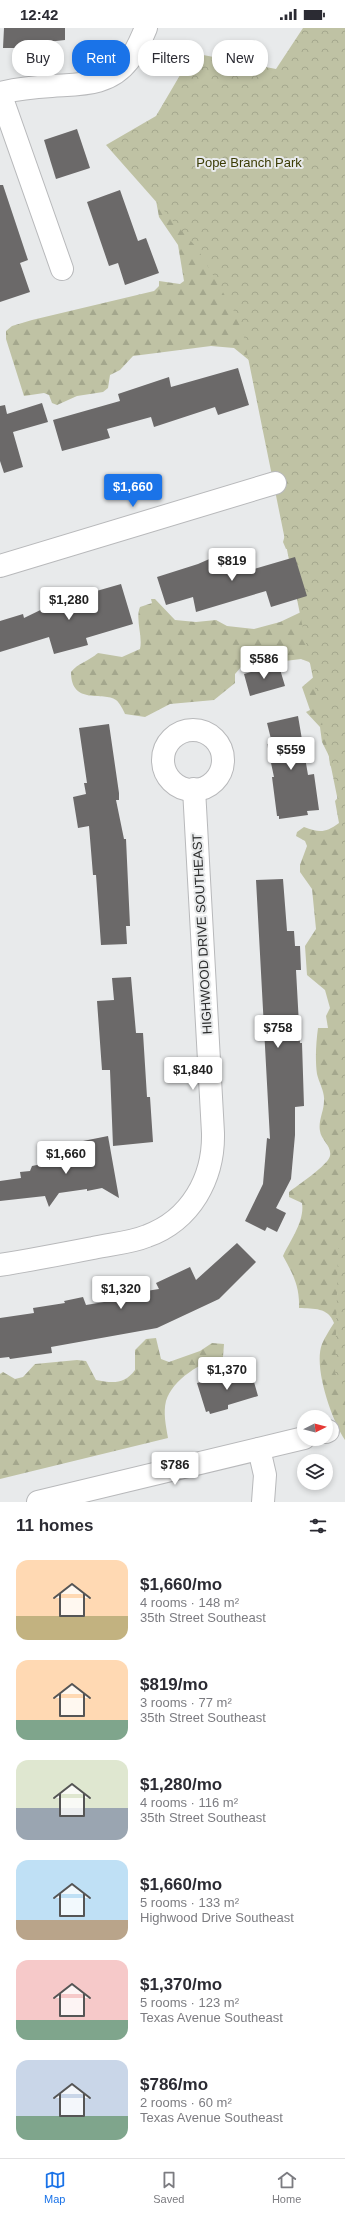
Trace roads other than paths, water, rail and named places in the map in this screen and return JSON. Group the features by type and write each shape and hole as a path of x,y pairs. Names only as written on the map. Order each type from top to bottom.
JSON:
{"street":[{"path":"62,269 0,93 52,86 85,85 102,81 123,67 142,34"},
{"path":"0,566 275,483"},
{"name":"HIGHWOOD DRIVE SOUTHEAST","path":"0,1265 148,1236 171,1224 193,1204 206,1179 213,1142 194,789"},
{"path":"38,1502 297,1440"},
{"path":"259,1449 265,1475 263,1502"}],"park label":[{"name":"Pope Branch Park","path":"249,162"}]}
